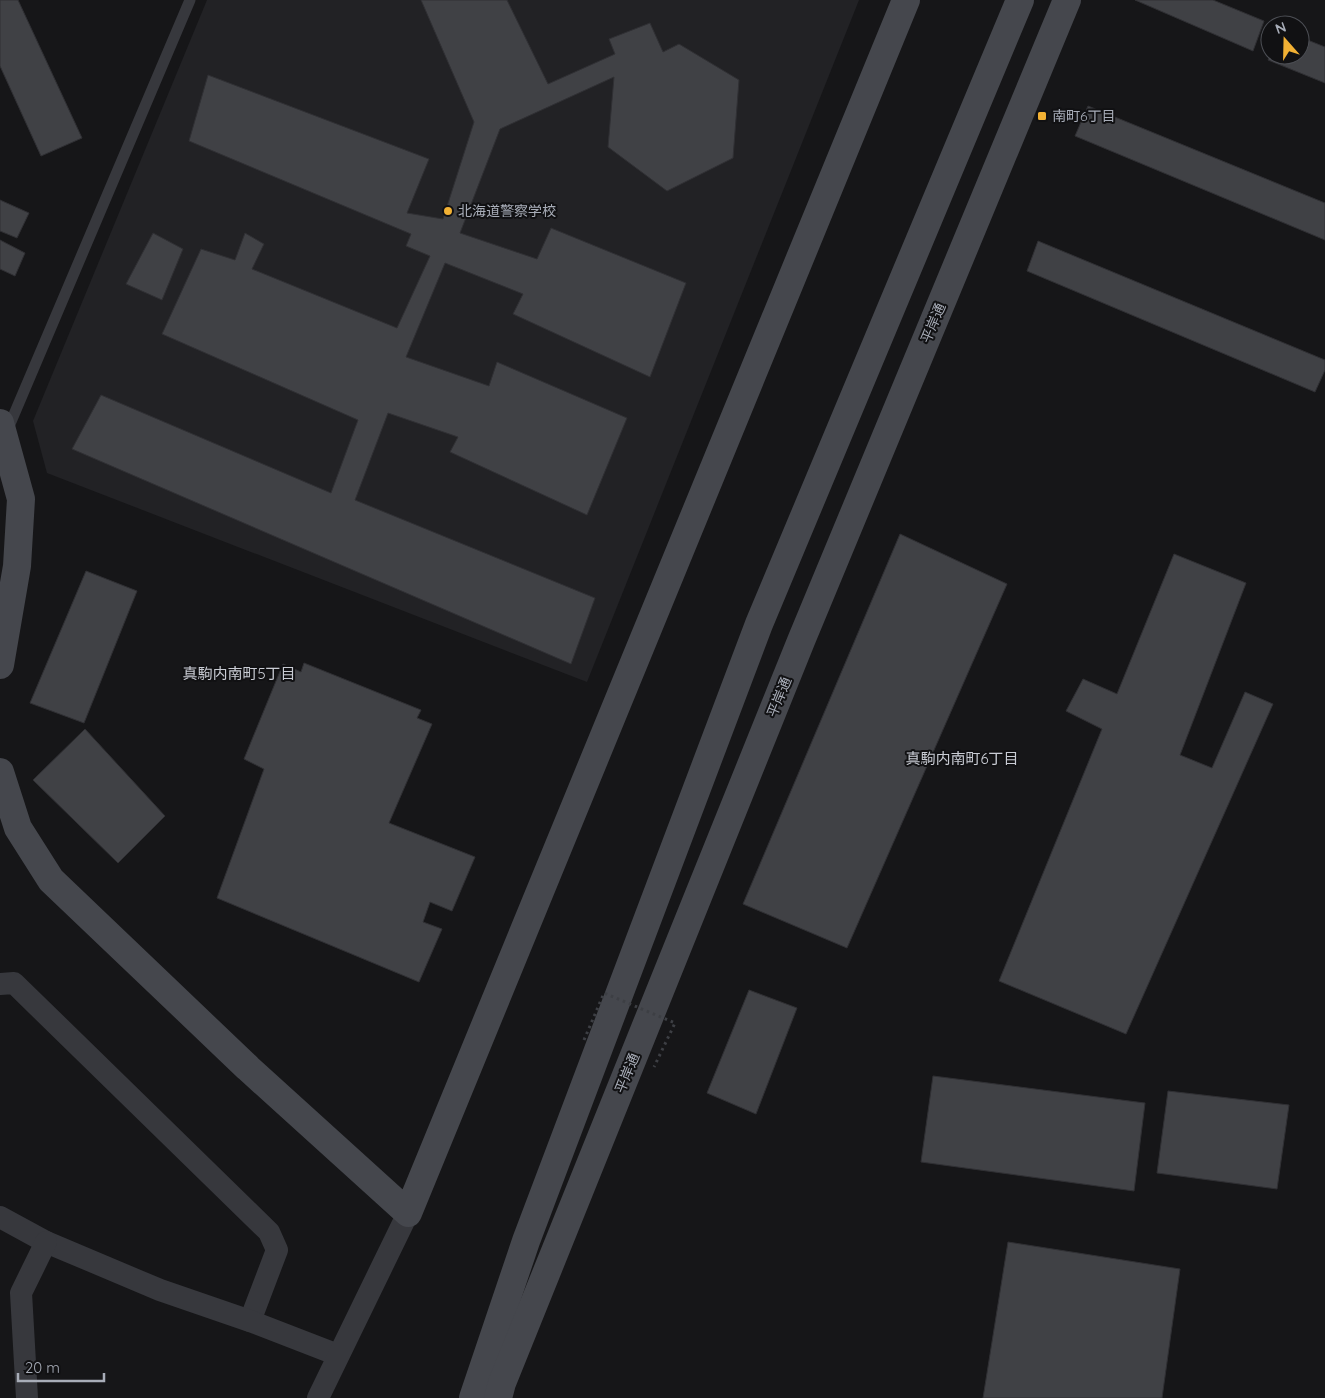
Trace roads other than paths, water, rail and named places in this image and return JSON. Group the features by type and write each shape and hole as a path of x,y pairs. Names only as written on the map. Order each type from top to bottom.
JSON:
{"street":[{"path":"318,1398 408,1213 906,0"},
{"path":"473,1398 526,1241 759,624 1020,0"},
{"name":"平岸通","path":"498,1398 502,1382 801,641 1067,0"},
{"path":"0,665 17,566 21,499 3,429"},
{"path":"0,772 18,828 52,880 248,1068 408,1213"},
{"path":"0,984 14,983 269,1232 277,1250 250,1321"},
{"path":"0,1217 46,1242 160,1290 250,1321 338,1355"},
{"path":"453,1398 506,1270 526,1241"},
{"path":"27,1398 22,1293 46,1242"}],"lane":[{"path":"3,429 190,0"}],"place":[{"name":"南町6丁目","path":"1042,116"},
{"name":"北海道警察学校","path":"448,211"}],"district":[{"name":"真駒内南町5丁目","path":"239,674"},
{"name":"真駒内南町6丁目","path":"962,759"}]}
